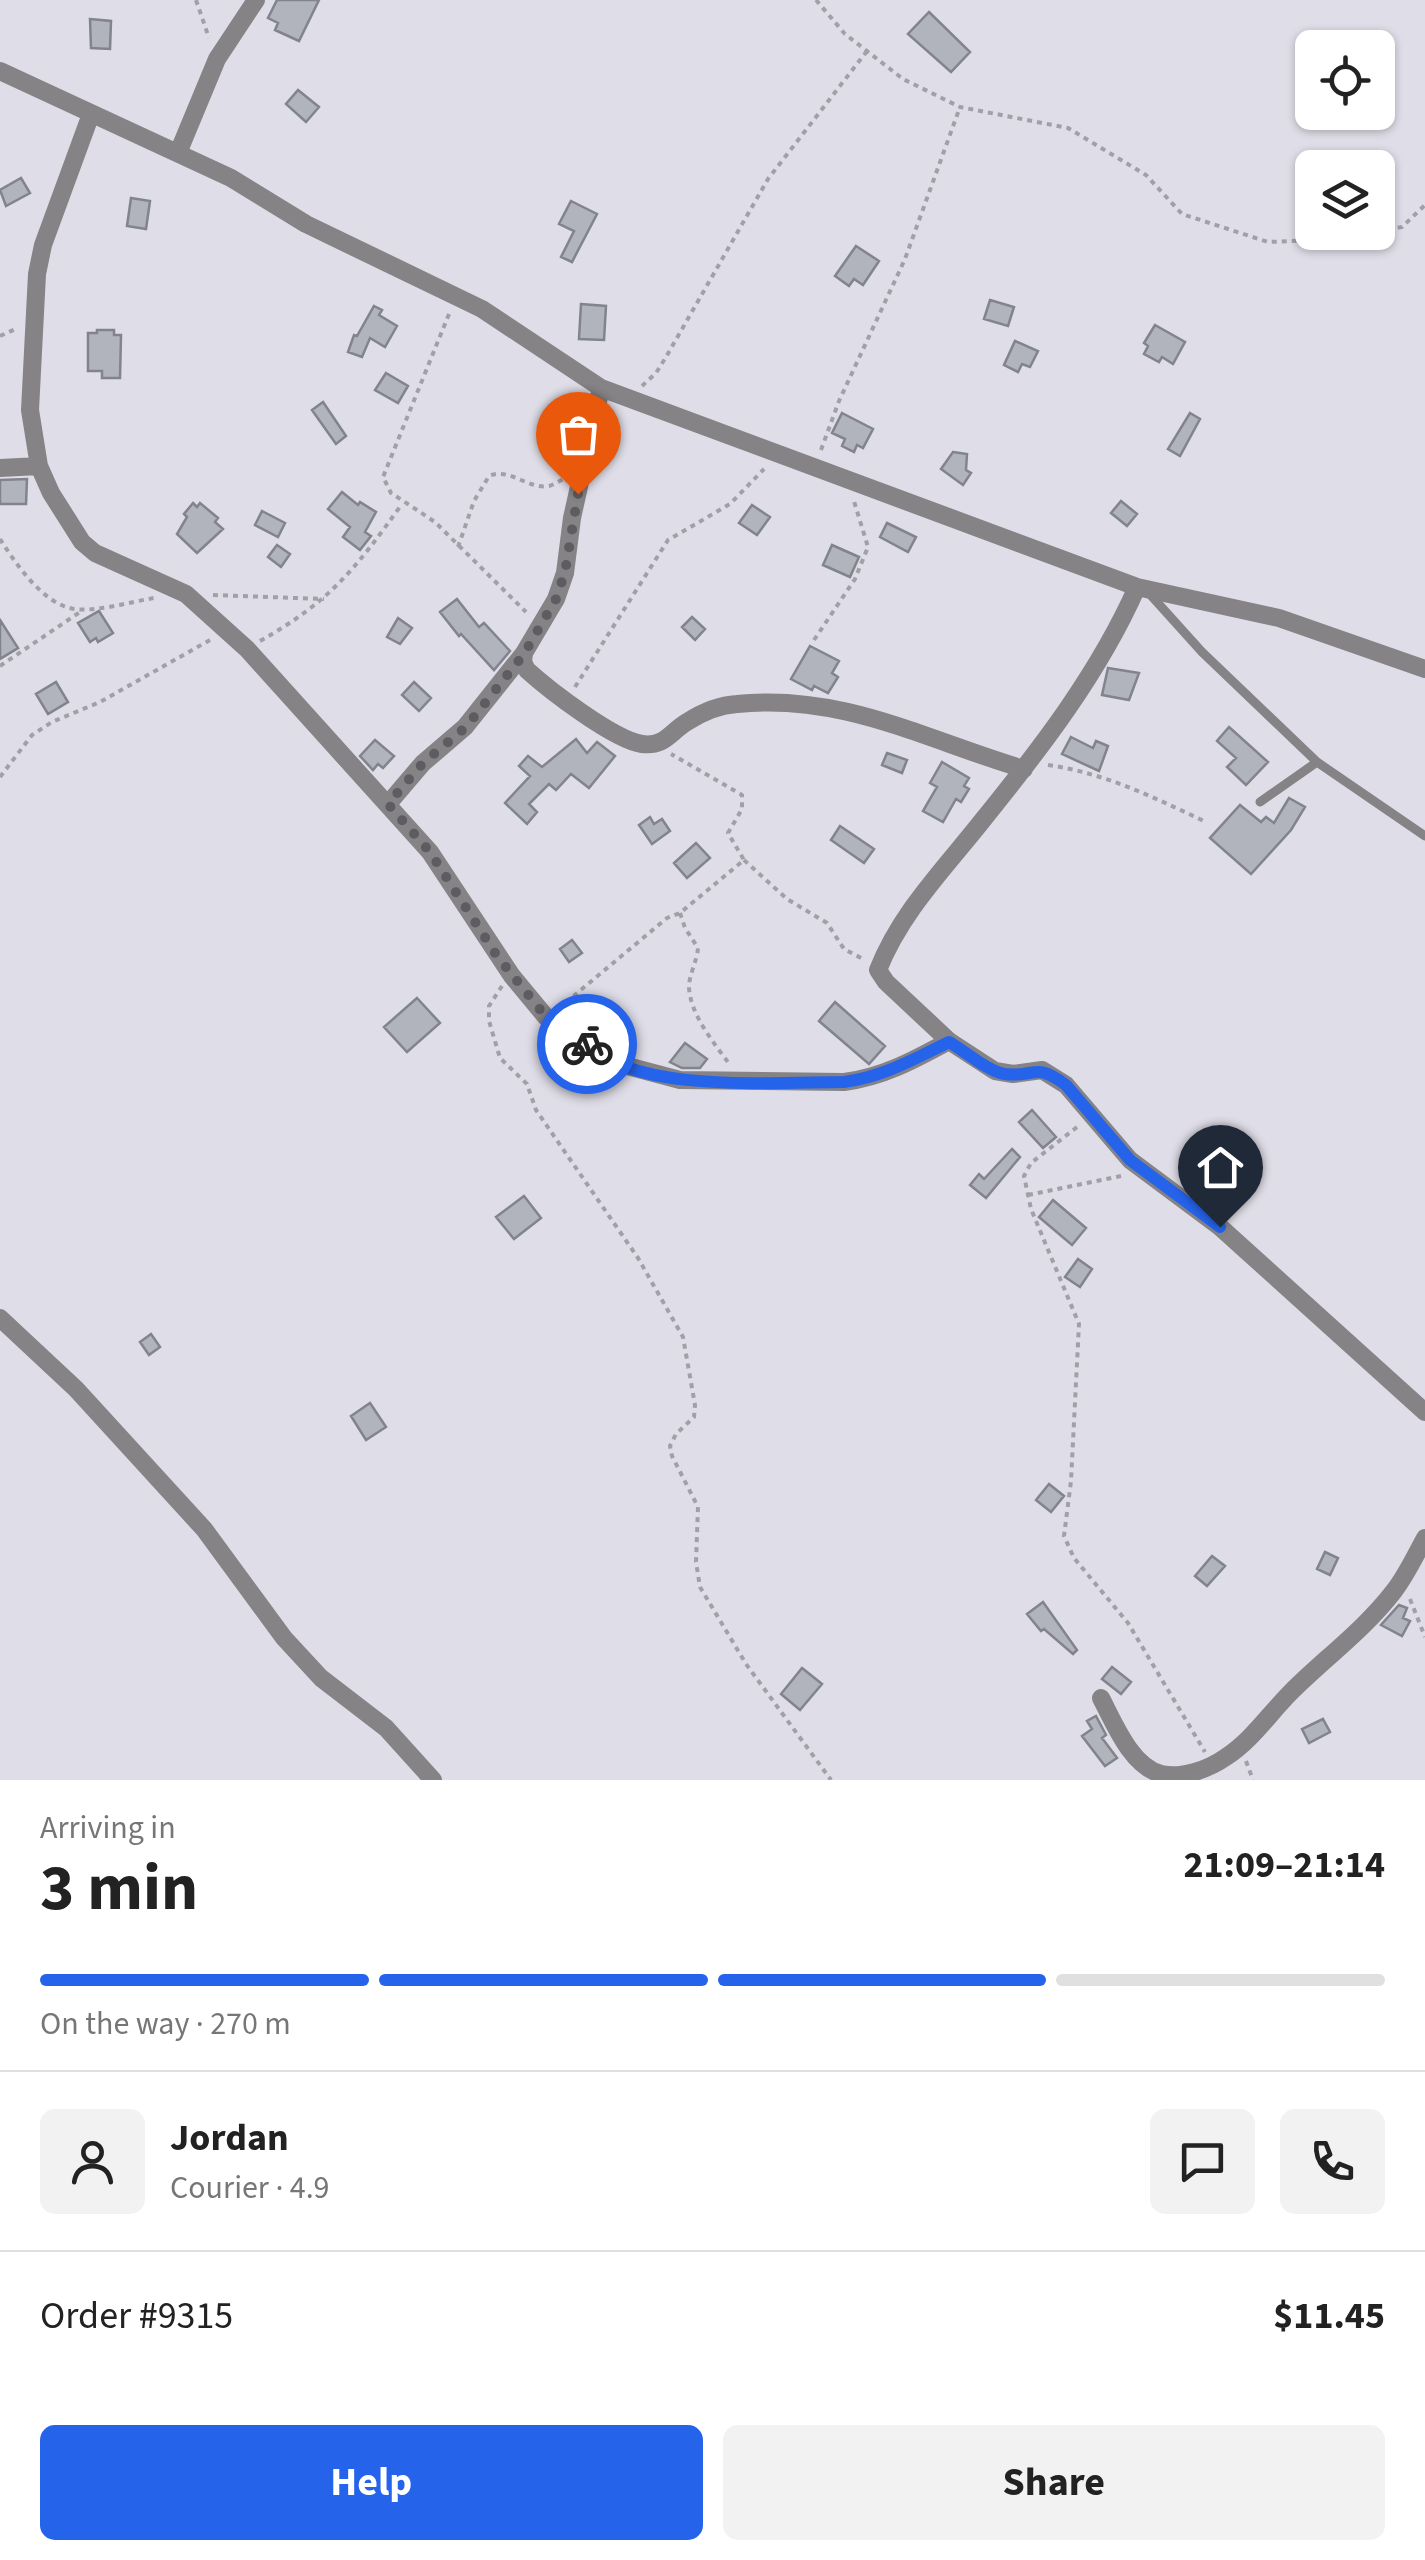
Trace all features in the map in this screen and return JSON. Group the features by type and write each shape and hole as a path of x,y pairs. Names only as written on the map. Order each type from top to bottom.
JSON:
{"street":[{"path":"178,153 218,59 256,0"},
{"path":"0,71 231,178 306,224 521,333 601,388 1141,588 1279,618 1425,668"},
{"path":"90,114 43,245 37,274 30,410 39,466 82,542 95,553 186,594 248,649 451,880 512,976 546,1017 594,1051 630,1068 680,1080 844,1082 867,1080 895,1070 949,1042"},
{"path":"388,804 423,763 466,727 524,654 556,599 565,572 572,518 601,388"},
{"path":"0,468 39,466"},
{"path":"1141,588 1088,681 1027,766 911,907 878,970 949,1042 1002,1074 1042,1070 1066,1085 1130,1160 1220,1227 1425,1412"},
{"path":"524,654 522,662 527,670 626,739 663,742 684,723 716,708 768,702 872,715 1027,766"},
{"path":"0,1318 76,1389 204,1529 284,1638 321,1678 386,1728 433,1780"},
{"path":"1101,1698 1121,1736 1145,1766 1160,1774 1182,1776 1212,1764 1250,1738 1284,1699 1372,1616 1402,1579 1425,1538"}],"lane":[{"path":"1141,588 1317,762 1425,836"},
{"path":"1260,802 1317,762"}],"path":[{"path":"196,0 218,59"},
{"path":"816,0 845,34 903,79 960,107 1068,128 1146,175 1182,214 1268,242 1295,241"},
{"path":"625,397 656,373 768,179 868,50"},
{"path":"815,469 838,401 904,259 960,107"},
{"path":"1395,230 1425,204"},
{"path":"456,297 384,468 385,484 402,503 435,522 540,626"},
{"path":"566,700 668,540 730,504 777,454"},
{"path":"458,547 474,502 489,476 502,472 551,486 584,471"},
{"path":"814,640 855,579 868,546 853,500 852,483"},
{"path":"248,649 298,620 324,599 355,569 402,503"},
{"path":"0,539 22,574 61,605 84,609 156,598"},
{"path":"186,594 324,599"},
{"path":"0,666 84,609"},
{"path":"0,776 32,735 52,722 113,695 227,630"},
{"path":"654,744 742,794 742,809 728,834 744,860 787,899 827,924 844,949 878,970"},
{"path":"1027,766 1101,777 1206,822"},
{"path":"546,1017 744,860"},
{"path":"680,913 684,928 698,948 689,988 694,1002 702,1023 741,1081"},
{"path":"512,976 494,995 487,1014 500,1058 527,1084 536,1110 638,1258 683,1336 696,1405 694,1417 676,1434 670,1446 698,1507 696,1562 700,1587 746,1664 831,1780"},
{"path":"1094,1120 1076,1128 1026,1169 1024,1182 1079,1324 1071,1482 1064,1536 1074,1558 1128,1623 1212,1764"},
{"path":"1028,1194 1129,1174 1150,1175"},
{"path":"1402,1579 1425,1637"}],"building":[{"path":"277,0 319,0 299,41 275,30 278,23 268,18"},
{"path":"929,12 970,52 951,72 908,34"},
{"path":"90,19 111,21 110,49 91,48"},
{"path":"298,90 319,107 306,122 286,104"},
{"path":"21,178 30,193 6,206 0,190"},
{"path":"131,198 150,201 146,229 127,226"},
{"path":"571,201 597,214 572,262 561,257 574,231 559,224"},
{"path":"856,246 879,261 863,285 854,279 849,286 835,276"},
{"path":"990,300 1014,307 1008,326 984,319"},
{"path":"581,304 606,306 604,340 579,339"},
{"path":"374,306 382,310 379,315 397,326 385,347 370,338 362,357 348,352 354,335 357,336"},
{"path":"1155,325 1185,342 1173,364 1162,357 1159,362 1144,354 1148,346 1144,343"},
{"path":"114,330 114,335 121,335 120,378 102,378 102,371 88,371 88,333"},
{"path":"1015,341 1038,351 1030,367 1022,364 1018,372 1004,365"},
{"path":"386,373 408,386 398,403 375,390"},
{"path":"323,402 346,436 336,444 312,410"},
{"path":"842,413 873,429 863,448 857,445 854,452 842,446 845,439 832,433"},
{"path":"1190,413 1200,419 1180,456 1168,449"},
{"path":"953,452 967,454 966,470 971,473 963,485 941,469"},
{"path":"27,479 26,504 0,504 0,480"},
{"path":"342,492 358,505 360,502 376,512 365,532 371,536 360,550 343,537 350,527 328,509"},
{"path":"1121,501 1137,514 1127,526 1111,513"},
{"path":"193,503 197,507 200,503 218,518 215,522 223,529 197,553 177,534"},
{"path":"752,505 770,517 757,535 739,523"},
{"path":"262,511 285,523 278,537 255,525"},
{"path":"887,523 916,537 908,552 880,537"},
{"path":"277,545 290,554 281,567 268,557"},
{"path":"832,545 859,557 850,577 823,565"},
{"path":"457,599 479,627 484,623 510,651 494,670 440,612"},
{"path":"99,611 113,633 90,642 78,623"},
{"path":"692,617 705,629 695,640 682,627"},
{"path":"398,618 412,628 400,644 387,637"},
{"path":"0,620 18,648 0,659"},
{"path":"810,646 839,661 832,673 838,677 828,693 791,679"},
{"path":"1108,668 1139,673 1129,700 1102,695"},
{"path":"56,682 68,702 48,714 36,694"},
{"path":"414,682 431,698 419,711 402,695"},
{"path":"1229,727 1268,762 1246,785 1227,767 1236,758 1217,741"},
{"path":"1071,737 1093,748 1096,741 1108,746 1099,771 1062,754"},
{"path":"576,739 587,753 597,742 615,756 589,788 571,774 556,790 549,784 529,804 537,812 527,824 505,803 530,776 519,766 528,756 542,767"},
{"path":"375,740 394,756 383,768 378,764 373,770 360,756"},
{"path":"887,753 907,760 902,773 882,765"},
{"path":"942,762 969,778 964,786 969,789 961,802 956,799 943,822 923,811 937,787 930,783"},
{"path":"1289,798 1305,807 1291,830 1251,874 1210,838 1240,805 1261,822 1266,817 1274,823"},
{"path":"650,817 654,824 662,819 670,831 652,844 639,825"},
{"path":"840,826 874,849 864,863 831,840"},
{"path":"696,843 710,858 687,878 674,863"},
{"path":"572,940 582,953 569,962 560,949"},
{"path":"417,998 440,1023 407,1052 384,1027"},
{"path":"835,1002 885,1046 869,1064 819,1021"},
{"path":"685,1043 707,1059 700,1068 682,1068 670,1062"},
{"path":"1032,1110 1056,1137 1043,1148 1019,1122"},
{"path":"1012,1149 1020,1157 986,1198 970,1185 979,1174 984,1179"},
{"path":"524,1196 541,1218 514,1239 496,1217"},
{"path":"1053,1200 1086,1228 1072,1245 1039,1217"},
{"path":"1078,1259 1092,1269 1080,1287 1065,1277"},
{"path":"151,1334 160,1347 149,1355 140,1342"},
{"path":"370,1403 386,1427 366,1440 351,1416"},
{"path":"1049,1484 1064,1496 1051,1512 1036,1500"},
{"path":"1325,1552 1338,1558 1330,1575 1317,1569"},
{"path":"1212,1556 1225,1566 1207,1586 1195,1576"},
{"path":"1043,1602 1077,1650 1073,1654 1044,1629 1041,1631 1027,1614"},
{"path":"1399,1605 1407,1608 1403,1618 1410,1621 1402,1636 1381,1625"},
{"path":"1112,1667 1131,1682 1121,1694 1102,1679"},
{"path":"802,1668 822,1684 800,1710 781,1694"},
{"path":"1096,1716 1106,1735 1102,1738 1117,1758 1105,1766 1082,1736 1092,1729 1087,1721"},
{"path":"1323,1719 1330,1732 1309,1743 1302,1729"}],"way so far":[{"path":"578,494 565,572 556,599 524,654 466,727 423,763 388,804 451,880 512,976 546,1017 587,1044"}],"route":[{"path":"587,1044 612,1062 680,1080 844,1082 867,1080 895,1070 949,1042 1002,1074 1042,1070 1054,1076 1130,1160 1220,1227"}]}
